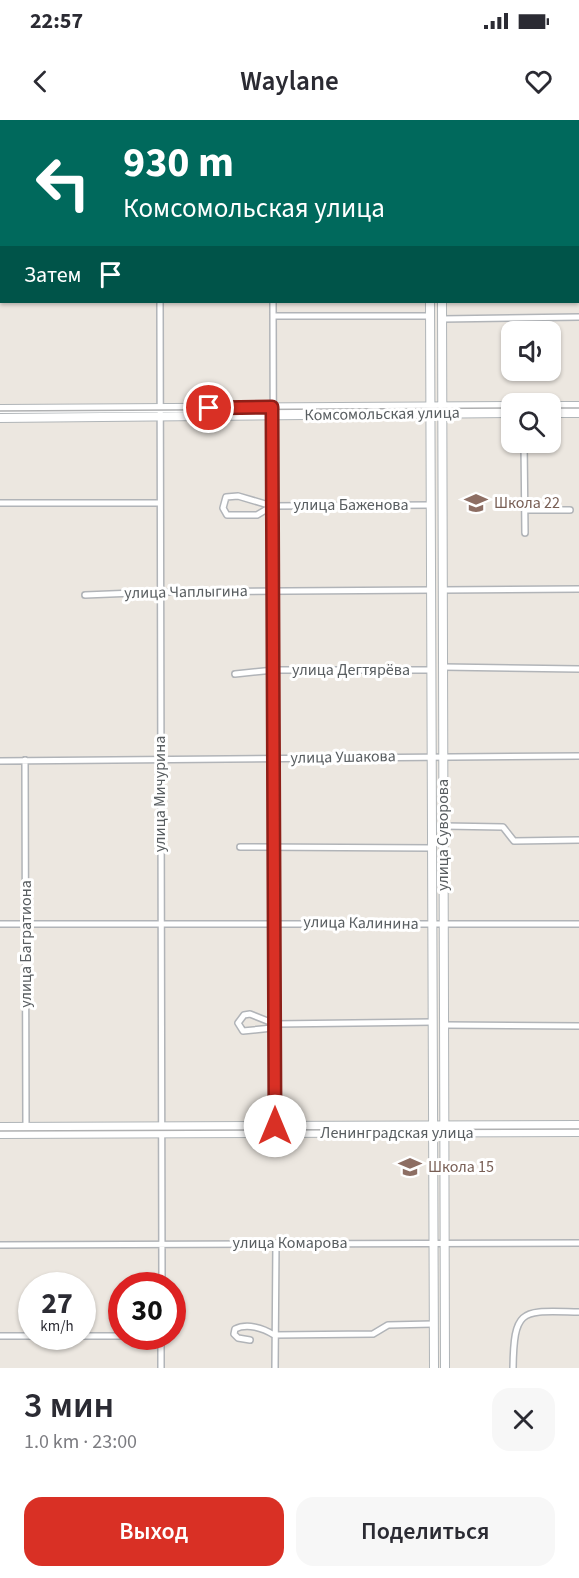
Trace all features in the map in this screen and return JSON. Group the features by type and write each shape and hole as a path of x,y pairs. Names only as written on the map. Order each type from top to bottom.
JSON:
{"main road":[{"name":"улица Суворова","path":"430,303 434,1368"},
{"name":"улица Суворова","path":"442,303 445,1368"},
{"path":"561,406 579,406"},
{"name":"Комсомольская улица","path":"442,410 501,407"},
{"name":"Комсомольская улица","path":"0,409 159,412 442,410 501,413"},
{"name":"Комсомольская улица","path":"0,418 159,412"},
{"path":"561,413 579,413"},
{"name":"Ленинградская улица","path":"444,1129 579,1125"},
{"name":"Ленинградская улица","path":"0,1134 275,1126 433,1129"},
{"name":"Ленинградская улица","path":"0,1127 163,1130 444,1129 579,1132"}],"street":[{"path":"579,120 579,153"},
{"name":"улица Мичурина","path":"160,303 159,759 162,925 162,1272"},
{"name":"улица Баженова","path":"273,303 275,1126"},
{"path":"274,316 430,316"},
{"path":"442,319 579,317"},
{"path":"524,453 525,533"},
{"path":"238,496 272,506 257,515 227,515 224,508 226,497 238,496"},
{"path":"0,502 160,502"},
{"name":"улица Баженова","path":"272,506 431,505"},
{"path":"525,510 570,510"},
{"path":"443,590 579,589"},
{"name":"улица Чаплыгина","path":"85,595 159,592 432,590"},
{"path":"443,667 579,669"},
{"name":"улица Дегтярёва","path":"235,674 274,670 432,670"},
{"name":"улица Ушакова","path":"0,760 579,756"},
{"name":"улица Багратиона","path":"25,760 26,1127"},
{"path":"444,826 503,826 514,841 579,840"},
{"path":"240,847 274,849 432,848"},
{"name":"улица Калинина","path":"0,924 162,925 274,922 579,924"},
{"path":"275,1024 272,1028 249,1032 243,1031 238,1023 244,1015 250,1014 275,1024 433,1022"},
{"path":"445,1025 579,1026"},
{"path":"275,1368 276,1243"},
{"name":"улица Комарова","path":"0,1245 579,1243"},
{"path":"513,1368 514,1335 518,1322 526,1314 534,1311 579,1312"},
{"path":"250,1340 238,1338 234,1334 235,1329 250,1327 266,1330 274,1335 373,1334 396,1324 433,1324"},
{"path":"0,1336 18,1336"},
{"path":"161,1350 161,1368"}],"tram line":[{"path":"0,411 501,408"},
{"path":"561,408 579,408"},
{"path":"0,1131 579,1129"}],"place":[{"name":"Школа 22","path":"476,503"},
{"name":"Школа 15","path":"410,1167"}],"route":[{"path":"209,408 272,407 275,1126"}]}
